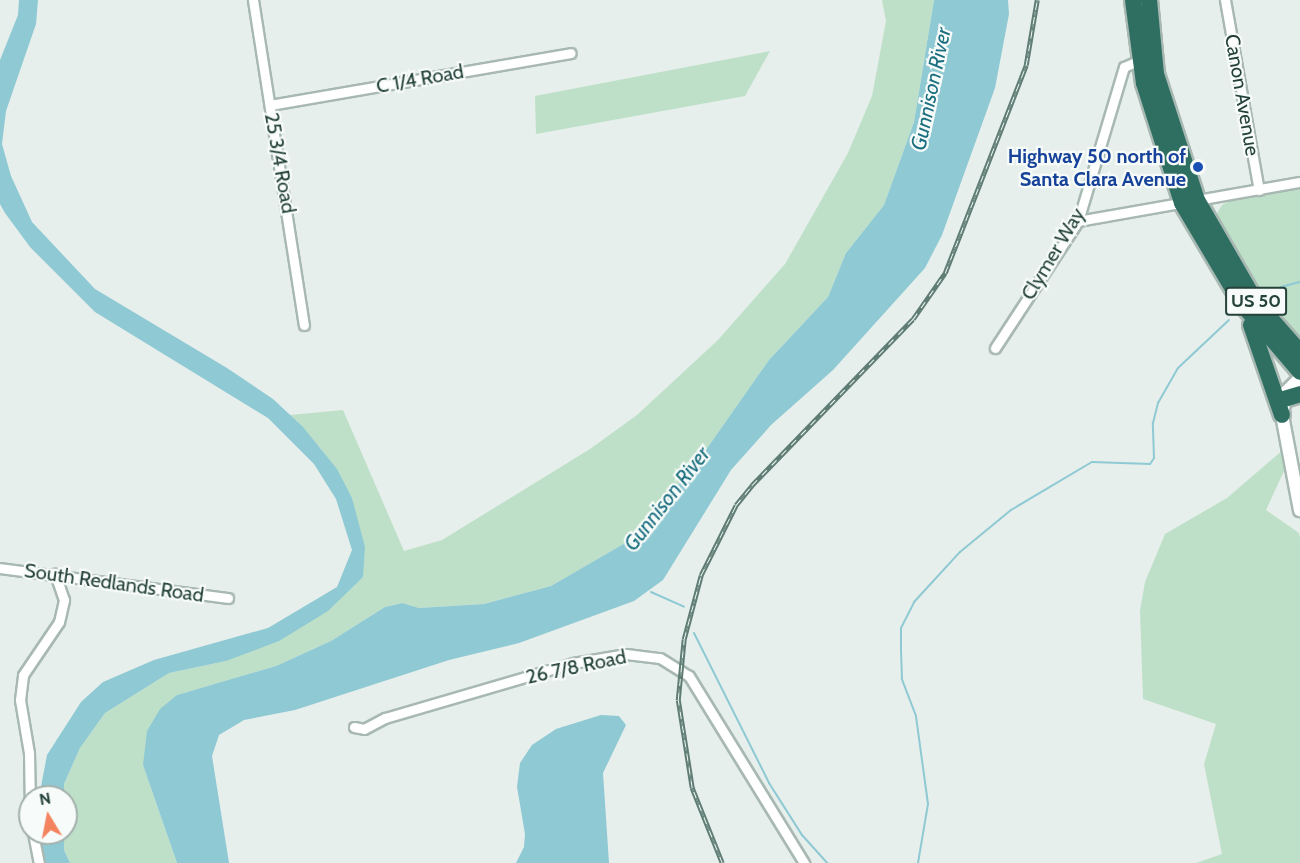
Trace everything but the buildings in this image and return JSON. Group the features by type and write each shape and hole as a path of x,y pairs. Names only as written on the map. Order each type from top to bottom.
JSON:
{"highway":[{"name":"US 50","path":"1133,0 1140,60 1150,78 1190,201 1242,304 1300,372"},
{"path":"1140,0 1150,78"},
{"name":"US 50","path":"1149,0 1150,78"},
{"name":"US 50","path":"1190,201 1256,302 1300,352"},
{"path":"1242,304 1289,403"}],"street":[{"name":"25 3/4 Road","path":"252,0 304,326"},
{"name":"Canon Avenue","path":"1226,0 1259,190"},
{"name":"C 1/4 Road","path":"270,105 571,53"},
{"name":"Clymer Way","path":"995,348 1078,220 1124,67 1140,60"},
{"path":"1078,220 1300,182"},
{"path":"1300,378 1290,386 1289,403 1300,510"},
{"name":"South Redlands Road","path":"0,568 228,598"},
{"path":"30,785 29,753 20,700 23,675 58,622 64,600 55,574"},
{"name":"26 7/8 Road","path":"354,727 364,729 396,715 573,663 626,654 660,658 689,676 804,863"},
{"path":"35,845 39,863"}],"green space":[{"path":"882,0 934,0 914,122 884,205 846,253 828,297 769,360 696,464 632,539 551,586 484,604 419,608 401,603 385,607 331,641 276,666 177,695 143,765 177,863 70,863 64,845 78,845 78,785 64,784 80,748 105,713 169,673 226,661 363,577 352,498 321,449 290,415 343,410 404,551 442,540 590,449 637,415 718,340 785,264 848,153 872,96 886,21"},
{"path":"770,51 745,96 536,134 535,96"},
{"path":"1300,186 1300,342 1270,309 1220,229 1216,215 1222,205 1239,196"},
{"path":"1284,449 1284,471 1266,510 1299,533 1300,538 1300,863 1196,863 1222,854 1204,764 1216,724 1143,699 1140,611 1145,582 1165,534 1227,498"}],"water":[{"path":"19,0 38,0 36,24 6,111 2,144 11,176 32,222 95,289 227,368 273,399 303,427 337,469 352,498 365,547 363,577 328,611 279,641 226,661 169,673 105,713 80,748 64,785 41,785 47,755 81,702 103,682 154,660 268,628 337,587 352,550 336,499 314,464 268,418 95,312 30,247 5,213 0,204 0,60 18,15"},
{"name":"Gunnison River","path":"934,0 1008,0 1009,14 995,88 942,235 925,268 833,370 771,425 731,470 663,580 634,601 519,643 449,660 295,710 244,720 219,735 212,756 229,863 177,863 143,765 147,731 160,709 177,695 276,666 331,641 385,607 402,603 419,608 484,604 551,586 632,539 696,464 769,360 828,297 846,253 884,205 914,122"},
{"path":"601,715 619,716 626,725 603,773 609,863 516,863 524,847 525,834 517,787 520,763 532,745 556,729"},
{"path":"40,845 64,845 70,863 44,863"}],"waterway":[{"path":"1281,287 1300,282"},
{"path":"918,863 928,804 916,716 902,679 901,648 901,628 914,602 960,552 1011,510 1092,462 1150,464 1154,458 1153,423 1158,403 1178,368 1229,320"},
{"path":"651,592 684,607"},
{"path":"694,633 769,783 802,835 827,863"}],"railway":[{"path":"722,863 692,788 678,700 684,639 701,575 736,505 752,485 913,319 945,273 1026,65 1037,0"}],"place":[{"name":"Highway 50 north of Santa Clara Avenue","path":"1198,167"}]}
